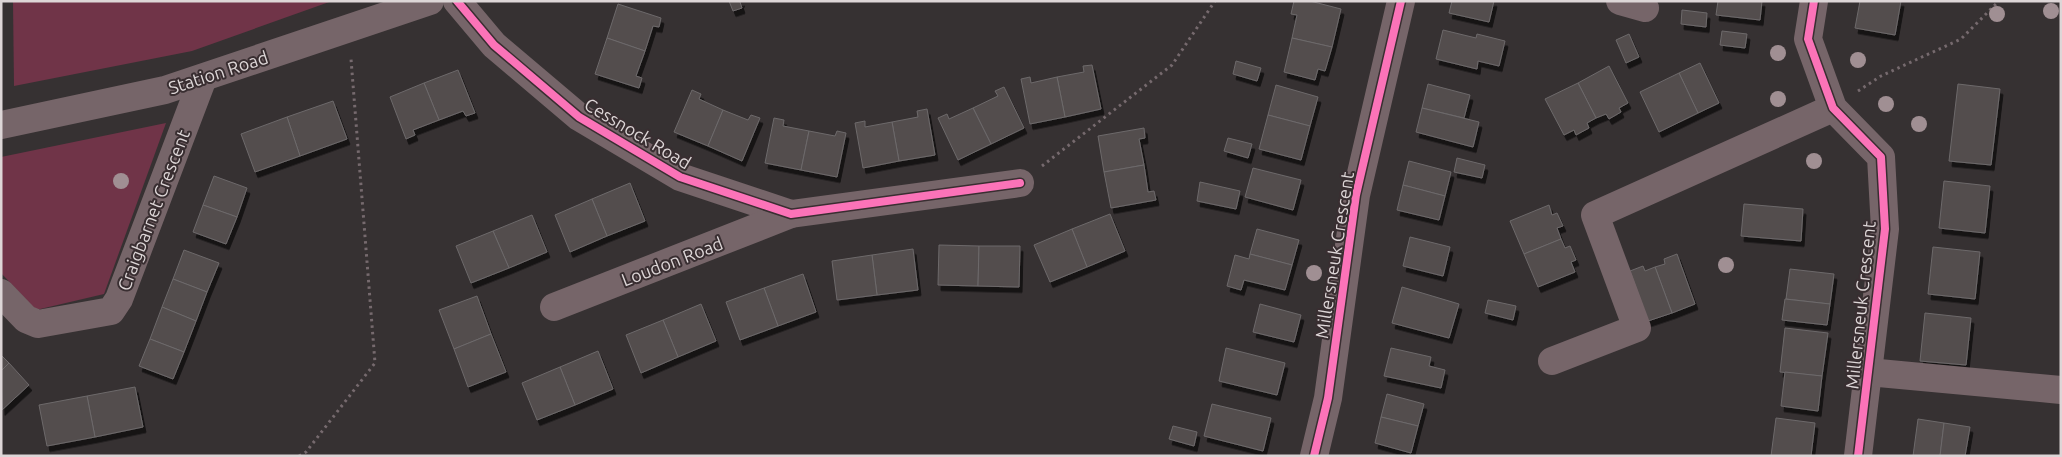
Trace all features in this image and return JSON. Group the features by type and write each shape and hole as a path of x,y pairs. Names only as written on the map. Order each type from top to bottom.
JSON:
{"street":[{"name":"Station Road","path":"1,125 164,90 430,1"},
{"name":"Cessnock Road","path":"458,1 494,45 579,117 680,177 791,214 1020,183"},
{"name":"Millersneuk Crescent","path":"1314,456 1328,398 1356,195 1401,1"},
{"name":"Millersneuk Crescent","path":"1814,1 1808,39 1833,108 1881,157 1885,229 1858,456"},
{"name":"Craigbarnet Crescent","path":"1,293 26,319 38,324 111,310 119,299 203,78"},
{"path":"1552,361 1637,328 1595,215 1833,108"},
{"name":"Loudon Road","path":"554,307 791,214"},
{"path":"1868,372 2061,390"}],"path":[{"path":"1020,183 1172,65 1215,1"},
{"path":"1833,108 1881,76 1961,39 1999,1"},
{"path":"298,456 306,452 375,363 349,29"}],"shaded area":[{"path":"13,1 332,1 192,51 14,86"},
{"path":"166,123 104,294 36,310 1,273 1,157"}],"building":[{"path":"729,1 742,1 740,2 742,8 733,11"},
{"path":"1294,1 1310,1 1341,9 1332,47 1292,38 1297,15 1291,14"},
{"path":"1452,1 1494,1 1489,22 1449,13"},
{"path":"1718,1 1762,1 1760,20 1716,15"},
{"path":"1860,1 1901,1 1895,35 1855,28"},
{"path":"618,4 661,18 659,27 653,26 645,51 607,38"},
{"path":"1682,10 1707,13 1706,27 1681,24"},
{"path":"1443,30 1476,38 1477,34 1505,41 1499,66 1478,61 1477,69 1436,59"},
{"path":"1722,31 1747,34 1745,48 1720,45"},
{"path":"1629,34 1639,57 1626,63 1616,40"},
{"path":"607,38 645,51 636,76 642,78 639,88 595,74"},
{"path":"1292,38 1332,47 1325,71 1318,69 1315,80 1284,72"},
{"path":"1236,61 1261,68 1257,81 1233,74"},
{"path":"1700,63 1719,103 1698,113 1679,73"},
{"path":"1092,65 1101,109 1065,117 1057,77 1084,72 1083,66"},
{"path":"1609,66 1628,103 1619,108 1621,112 1609,119 1606,114 1596,118 1578,83"},
{"path":"458,70 475,113 466,116 463,111 439,120 424,83"},
{"path":"1679,73 1698,113 1659,132 1640,92"},
{"path":"1030,77 1031,83 1057,77 1065,117 1030,124 1021,79"},
{"path":"424,83 439,120 413,130 415,135 406,139 390,97"},
{"path":"1578,83 1596,118 1587,123 1589,128 1576,135 1574,130 1564,135 1545,99"},
{"path":"1428,84 1470,95 1464,118 1422,108"},
{"path":"1958,84 2000,89 1991,165 1949,161"},
{"path":"1276,85 1318,97 1310,126 1268,115"},
{"path":"1004,87 1024,128 991,144 973,108 998,96 995,91"},
{"path":"692,90 701,94 699,99 723,110 708,146 674,132"},
{"path":"333,101 347,139 300,156 287,117"},
{"path":"973,108 991,144 958,160 938,118 947,114 949,119"},
{"path":"1422,108 1479,122 1473,147 1416,132"},
{"path":"927,109 935,155 899,161 892,122 918,117 917,111"},
{"path":"723,110 748,120 751,115 760,118 742,161 708,146"},
{"path":"1268,115 1310,126 1301,160 1259,149"},
{"path":"287,117 300,156 255,172 241,134"},
{"path":"774,118 784,120 783,126 809,131 801,170 765,163"},
{"path":"865,121 865,127 892,122 899,161 863,168 855,123"},
{"path":"1144,128 1145,138 1139,139 1144,165 1104,172 1098,136"},
{"path":"809,131 835,136 837,131 846,133 837,177 801,170"},
{"path":"1228,138 1252,144 1248,158 1224,151"},
{"path":"1457,158 1485,165 1482,178 1454,172"},
{"path":"1409,161 1451,172 1445,196 1403,185"},
{"path":"1144,165 1148,192 1154,191 1156,200 1111,208 1104,172"},
{"path":"1253,168 1301,180 1293,210 1245,197"},
{"path":"214,176 247,188 237,217 203,205"},
{"path":"1944,181 1990,186 1985,233 1939,228"},
{"path":"1200,182 1240,191 1236,209 1197,201"},
{"path":"630,183 645,221 607,236 592,199"},
{"path":"1403,185 1445,196 1439,220 1397,210"},
{"path":"592,199 607,236 570,252 555,215"},
{"path":"1744,204 1803,209 1801,241 1741,236"},
{"path":"203,205 237,217 226,244 193,232"},
{"path":"1549,205 1552,215 1557,213 1563,226 1557,228 1561,239 1524,254 1510,221"},
{"path":"1110,214 1125,251 1087,267 1072,229"},
{"path":"532,215 547,252 509,268 493,231"},
{"path":"1072,229 1087,267 1050,282 1034,245"},
{"path":"1257,229 1299,240 1292,265 1250,254"},
{"path":"493,231 509,268 471,283 456,246"},
{"path":"1410,237 1450,247 1443,276 1403,266"},
{"path":"1561,239 1565,248 1570,246 1576,260 1571,262 1575,272 1538,287 1524,254"},
{"path":"939,245 979,246 978,286 938,285"},
{"path":"979,246 1020,246 1019,287 978,286"},
{"path":"1933,247 1980,252 1975,299 1928,294"},
{"path":"913,249 918,290 877,295 872,255"},
{"path":"184,250 219,263 207,292 173,279"},
{"path":"1250,254 1292,265 1285,290 1244,280 1241,290 1227,286 1235,255 1249,259"},
{"path":"1677,254 1695,304 1672,313 1655,267 1665,264 1664,259"},
{"path":"872,255 877,295 837,300 832,261"},
{"path":"1643,266 1645,271 1655,267 1672,313 1648,321 1630,271"},
{"path":"1790,269 1834,274 1830,304 1786,299"},
{"path":"803,274 816,312 778,326 764,288"},
{"path":"173,279 207,292 196,321 162,307"},
{"path":"1402,287 1459,304 1449,338 1392,323"},
{"path":"764,288 778,326 740,340 726,302"},
{"path":"477,296 491,334 454,349 439,310"},
{"path":"1785,299 1830,304 1827,325 1782,320"},
{"path":"1488,300 1516,306 1513,320 1485,313"},
{"path":"701,304 716,341 678,357 663,320"},
{"path":"1260,304 1301,315 1294,342 1253,332"},
{"path":"162,307 196,321 184,352 150,339"},
{"path":"1925,313 1971,318 1966,365 1920,361"},
{"path":"663,320 678,357 641,373 626,335"},
{"path":"1785,328 1828,333 1822,376 1780,372"},
{"path":"491,334 506,372 468,387 454,349"},
{"path":"150,339 184,352 173,379 139,366"},
{"path":"1226,348 1285,363 1277,395 1219,381"},
{"path":"1391,348 1431,357 1429,366 1445,370 1441,388 1384,376"},
{"path":"598,351 613,389 575,405 560,367"},
{"path":"1,355 9,363 1,371"},
{"path":"9,363 29,385 2,410 1,371"},
{"path":"560,367 575,405 537,420 522,383"},
{"path":"1785,372 1822,376 1818,411 1781,406"},
{"path":"135,387 143,427 95,437 87,396"},
{"path":"1387,394 1424,404 1418,426 1381,417"},
{"path":"87,396 95,437 47,446 39,405"},
{"path":"1212,404 1271,418 1263,451 1204,436"},
{"path":"1381,417 1418,426 1411,453 1375,443"},
{"path":"1776,418 1815,423 1811,456 1771,456"},
{"path":"1918,419 1944,423 1940,456 1913,456"},
{"path":"1944,423 1970,427 1965,456 1940,456"},
{"path":"1173,426 1197,432 1194,446 1169,439"}],"cycle path":[{"path":"457,1 494,45 579,117 680,177 791,214 1020,183"},
{"path":"1314,456 1328,398 1356,195 1401,1"},
{"path":"1814,1 1808,39 1833,108 1881,157 1885,229 1858,456"}]}
